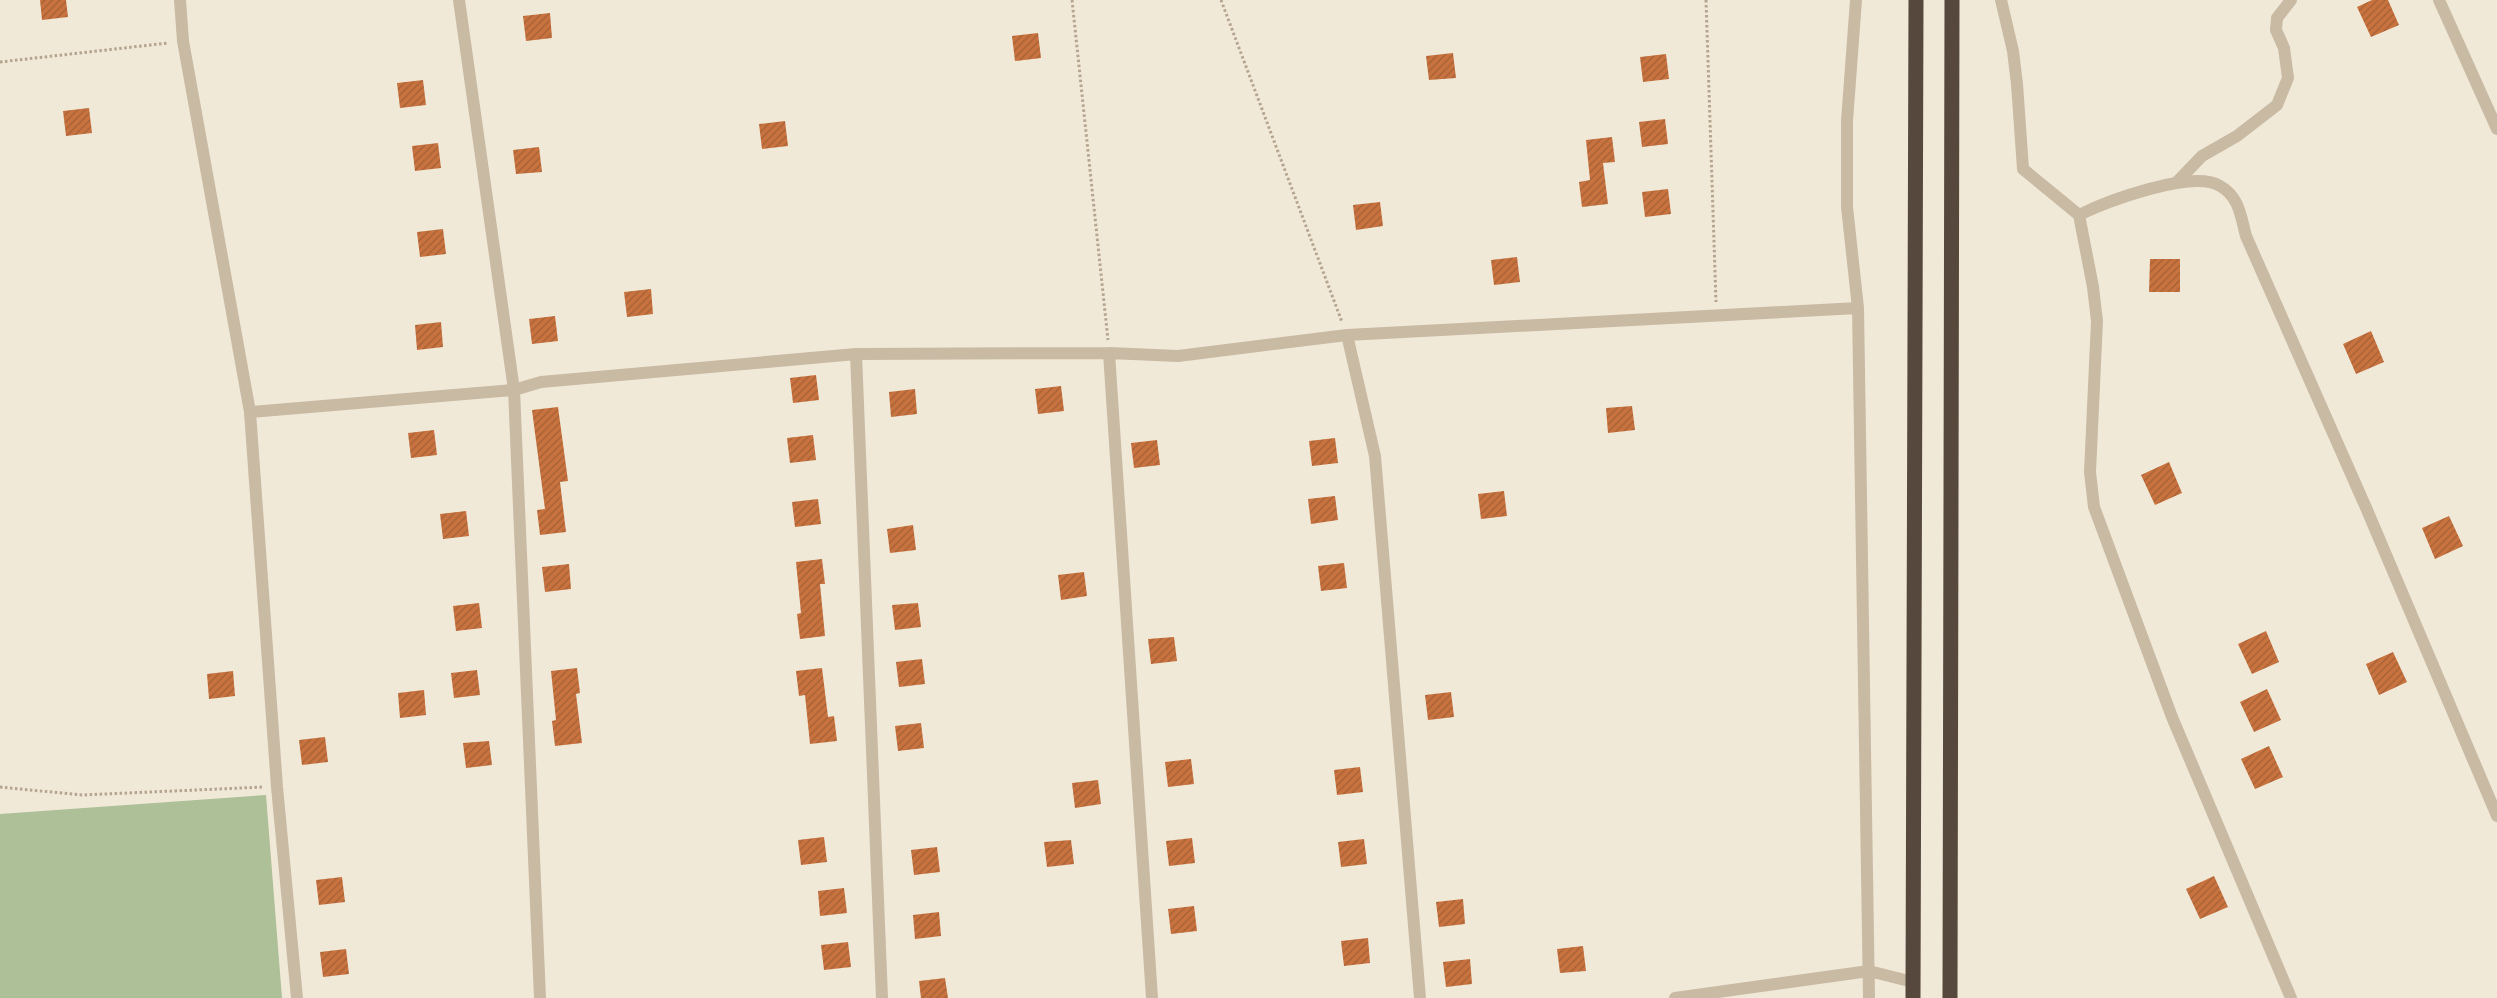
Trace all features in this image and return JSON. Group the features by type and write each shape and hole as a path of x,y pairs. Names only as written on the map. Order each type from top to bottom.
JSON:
{"highway":[{"path":"1913,998 1916,0"},
{"path":"1950,998 1952,0"}],"street":[{"path":"180,0 183,41 250,412 277,786 297,998"},
{"path":"459,0 514,390 540,998"},
{"path":"1856,0 1847,121 1847,207 1858,308 1869,998"},
{"path":"2002,0 2016,76 2023,169 2079,215 2093,287 2097,321 2090,472 2094,507 2172,717 2291,998"},
{"path":"2178,182 2202,156 2238,136 2277,105 2288,78 2284,48 2276,30 2277,18 2291,0"},
{"path":"2438,0 2497,129"},
{"path":"2079,215 2099,205 2178,182 2202,180 2220,186 2238,203 2246,236 2367,510 2497,816"},
{"path":"250,412 514,390 541,382 856,354 1109,353 1178,356 1346,335 1716,317 1858,308"},
{"path":"1346,335 1375,456 1420,998"},
{"path":"1109,353 1152,998"},
{"path":"856,354 882,998"},
{"path":"1675,998 1869,971 1913,982"}],"path":[{"path":"1072,0 1109,353"},
{"path":"1221,0 1346,335"},
{"path":"1706,0 1716,317"},
{"path":"0,62 183,41"},
{"path":"0,786 82,795 277,786"}],"green space":[{"path":"266,795 282,998 0,998 0,814"}],"building":[{"path":"40,0 66,0 68,17 42,20"},
{"path":"2372,0 2388,0 2399,25 2371,37 2357,7"},
{"path":"550,13 552,38 526,41 523,16"},
{"path":"1038,33 1041,58 1015,61 1012,36"},
{"path":"1453,53 1456,78 1429,80 1426,56"},
{"path":"1666,54 1669,79 1643,82 1640,57"},
{"path":"423,80 426,105 400,108 397,83"},
{"path":"89,108 92,133 66,136 63,111"},
{"path":"1665,119 1668,144 1642,147 1639,122"},
{"path":"785,121 788,146 762,149 759,124"},
{"path":"1612,137 1615,162 1603,163 1608,204 1582,207 1579,182 1590,180 1586,140"},
{"path":"438,143 441,168 415,171 412,146"},
{"path":"539,147 542,172 516,174 513,150"},
{"path":"1668,189 1671,214 1645,217 1642,192"},
{"path":"1380,202 1383,226 1356,230 1353,205"},
{"path":"443,229 446,254 420,257 417,232"},
{"path":"1517,257 1520,282 1494,285 1491,260"},
{"path":"2150,259 2180,259 2180,292 2149,292"},
{"path":"651,289 653,314 627,317 624,292"},
{"path":"555,316 558,341 532,344 529,319"},
{"path":"441,322 443,347 417,350 415,325"},
{"path":"2371,331 2384,362 2356,374 2343,344"},
{"path":"816,375 819,400 793,403 790,378"},
{"path":"1061,386 1064,411 1038,414 1035,389"},
{"path":"915,389 917,414 891,417 889,392"},
{"path":"1632,406 1635,430 1608,433 1606,408"},
{"path":"558,407 568,481 560,482 566,532 540,535 537,510 545,509 532,410"},
{"path":"434,430 437,455 411,458 408,433"},
{"path":"813,435 816,460 790,463 787,438"},
{"path":"1335,438 1338,463 1312,466 1309,441"},
{"path":"1157,440 1160,465 1134,468 1131,443"},
{"path":"2169,462 2182,493 2155,505 2141,475"},
{"path":"1504,491 1507,516 1481,519 1478,494"},
{"path":"1335,496 1338,520 1311,524 1308,499"},
{"path":"818,499 821,524 795,527 792,502"},
{"path":"466,511 469,536 443,539 440,514"},
{"path":"2449,516 2463,546 2435,559 2422,528"},
{"path":"913,525 916,550 890,553 887,529"},
{"path":"822,559 825,584 820,584 825,636 800,639 797,614 801,613 796,562"},
{"path":"1344,563 1347,588 1321,591 1318,566"},
{"path":"569,564 571,589 545,592 542,567"},
{"path":"1084,572 1087,596 1061,600 1058,575"},
{"path":"479,603 482,628 456,631 453,606"},
{"path":"918,603 921,627 895,630 892,605"},
{"path":"2266,631 2279,662 2252,674 2238,644"},
{"path":"1174,637 1177,661 1151,664 1148,639"},
{"path":"2393,652 2407,682 2379,695 2366,664"},
{"path":"922,659 925,684 899,687 896,662"},
{"path":"577,668 580,693 576,694 582,743 555,746 552,721 556,720 551,671"},
{"path":"822,668 828,717 834,716 837,741 810,744 805,695 799,696 796,671"},
{"path":"477,670 480,695 454,698 451,673"},
{"path":"233,671 235,696 209,699 207,674"},
{"path":"2267,689 2281,720 2254,732 2240,702"},
{"path":"424,690 426,715 400,718 398,693"},
{"path":"1451,692 1454,717 1428,720 1425,695"},
{"path":"921,723 924,748 898,751 895,726"},
{"path":"325,737 328,762 302,765 299,740"},
{"path":"489,741 492,765 466,768 463,743"},
{"path":"2269,746 2283,777 2255,789 2241,759"},
{"path":"1191,759 1194,784 1168,787 1165,762"},
{"path":"1360,767 1363,792 1337,795 1334,770"},
{"path":"1098,780 1101,804 1075,808 1072,783"},
{"path":"824,837 827,862 801,865 798,840"},
{"path":"1192,838 1195,863 1169,866 1166,841"},
{"path":"1364,839 1367,864 1341,867 1338,842"},
{"path":"1071,840 1074,864 1047,867 1044,842"},
{"path":"937,847 940,872 914,875 911,850"},
{"path":"2214,876 2228,907 2200,919 2186,889"},
{"path":"342,877 345,902 319,905 316,880"},
{"path":"844,888 847,913 820,916 818,891"},
{"path":"1463,899 1465,924 1439,927 1436,902"},
{"path":"1194,906 1197,931 1171,934 1168,909"},
{"path":"939,912 941,936 915,939 913,915"},
{"path":"1368,938 1370,963 1344,966 1341,941"},
{"path":"848,942 851,967 824,970 821,945"},
{"path":"1583,946 1586,971 1560,973 1557,949"},
{"path":"346,949 349,974 323,977 320,952"},
{"path":"1470,959 1472,984 1446,987 1443,962"},
{"path":"945,978 948,998 921,998 919,981"}]}
